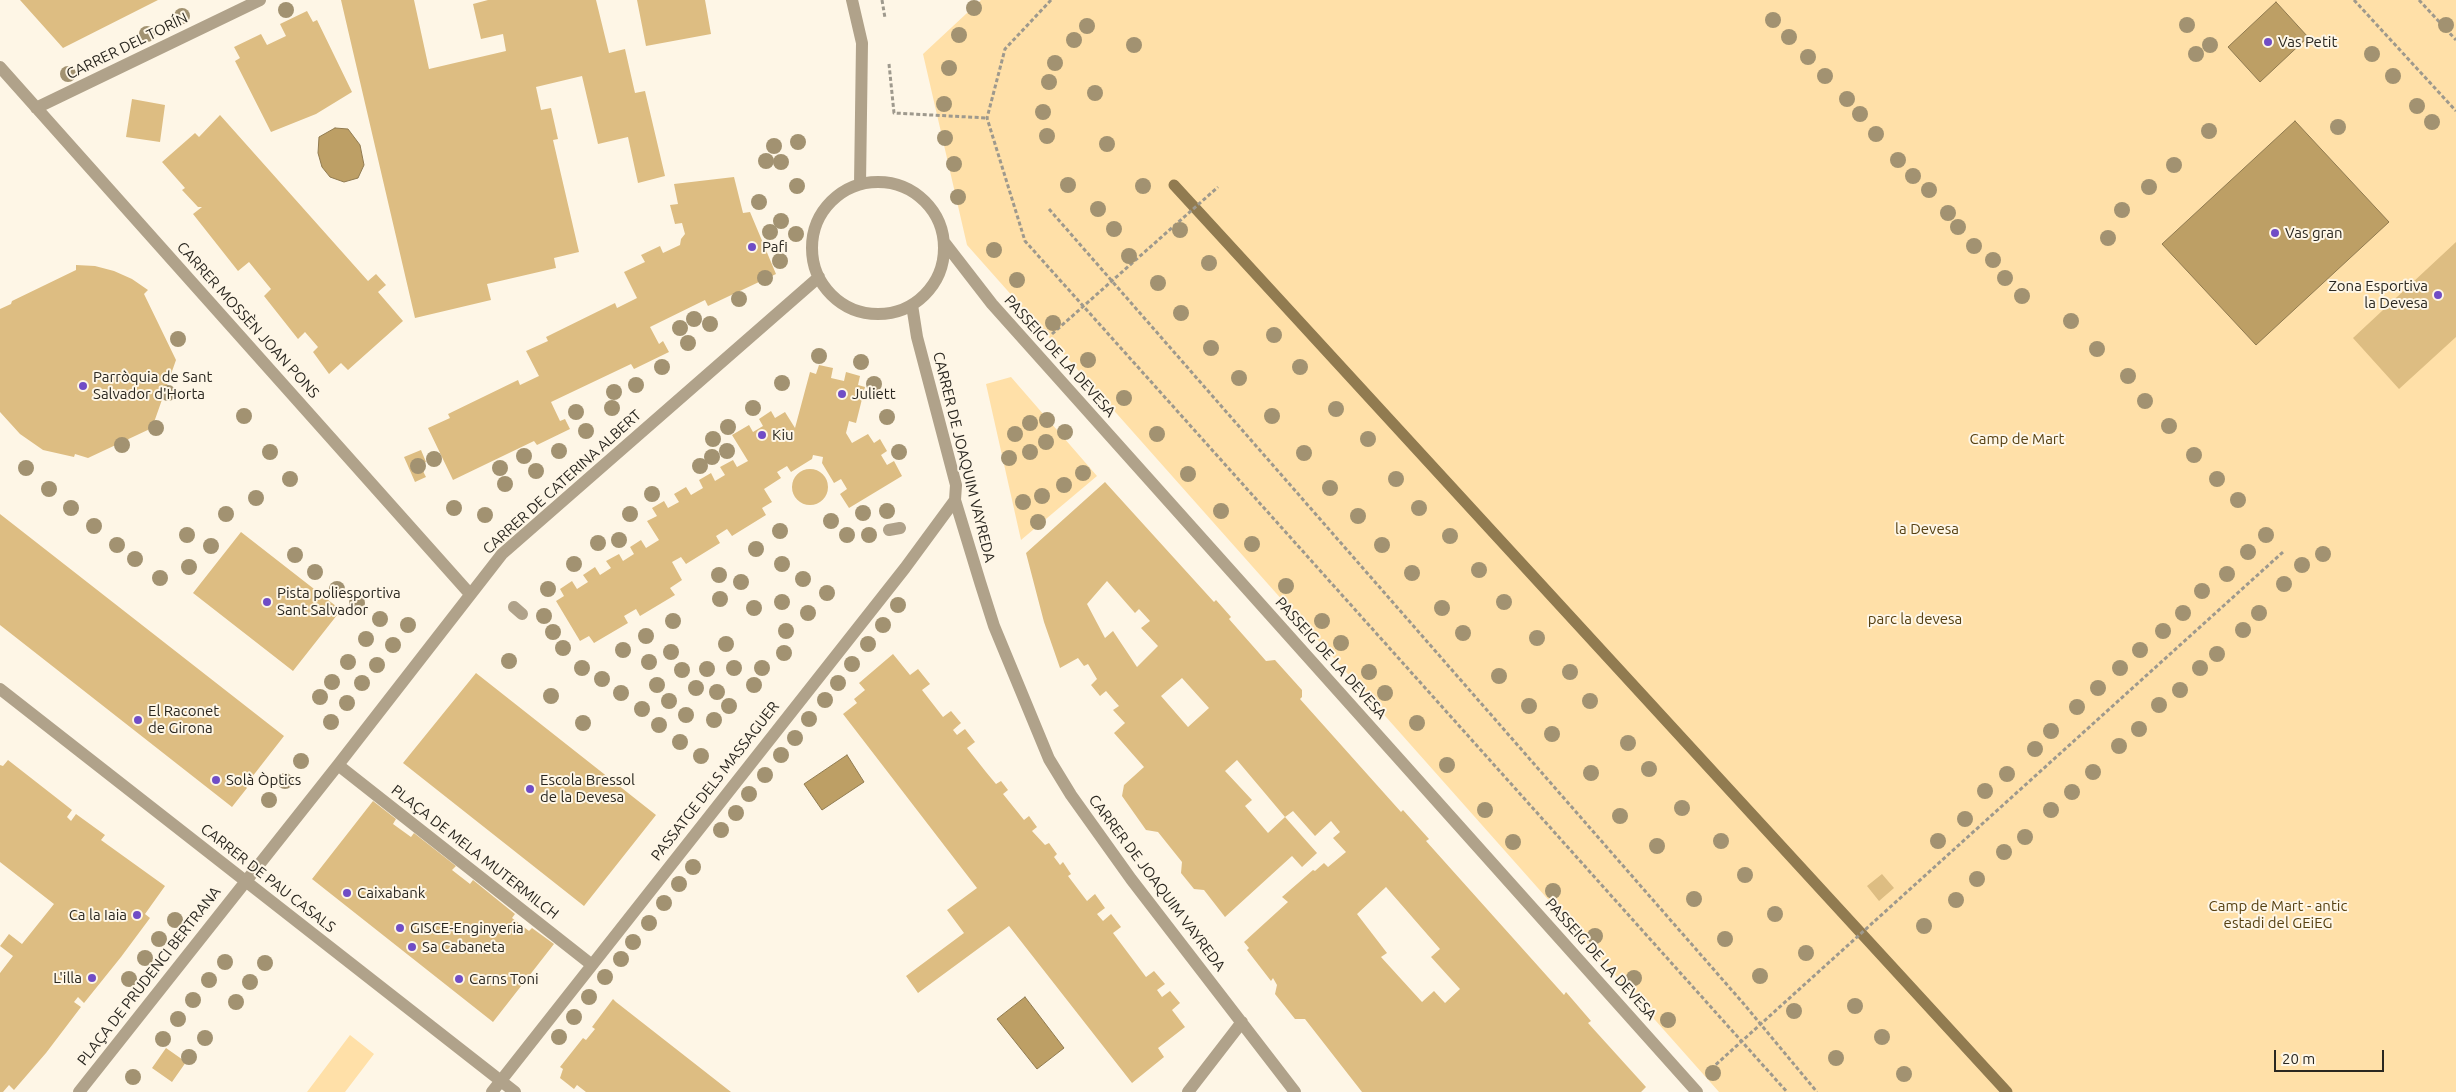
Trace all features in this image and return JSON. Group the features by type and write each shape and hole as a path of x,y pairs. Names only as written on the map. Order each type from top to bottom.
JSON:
{"street":[{"name":"CARRER DEL TORÍN","path":"36,108 260,0"},
{"path":"852,0 862,43 860,184"},
{"name":"CARRER MOSSÈN JOAN PONS","path":"0,67 470,594"},
{"path":"883,181 903,186 919,196 932,208 939,222 944,242 944,256 940,270 931,288 912,305 898,311 880,314 858,311 836,299 825,289 814,268 811,243 815,228 829,204 845,190 860,184 883,181"},
{"name":"PASSEIG DE LA DEVESA","path":"944,242 992,304 1692,1090"},
{"name":"CARRER DE CATERINA ALBERT","path":"245,881 502,554 819,277"},
{"name":"CARRER DE JOAQUIM VAYREDA","path":"912,305 917,337 956,485 955,500 994,626 1049,759 1107,847 1295,1092"},
{"name":"PASSATGE DELS MASSAGUER","path":"501,1081 905,568 955,500"},
{"name":"CARRER DE PAU CASALS","path":"0,689 515,1092"},
{"name":"PLAÇA DE MELA MUTERMILCH","path":"338,765 592,964"},
{"name":"PLAÇA DE PRUDENCI BERTRANA","path":"79,1092 245,881"},
{"path":"1188,1092 1242,1022"},
{"path":"492,1092 501,1081"}],"path":[{"path":"882,0 886,28"},
{"path":"1051,0 1005,49 987,118 1025,241 1787,1092"},
{"path":"2354,0 2456,112"},
{"path":"2419,0 2456,40"},
{"path":"889,56 894,113 987,118"},
{"path":"1033,350 1218,187"},
{"path":"1049,210 1817,1092"},
{"path":"1692,1090 1742,1041 2283,552"}],"green space":[{"name":"la Devesa","path":"981,0 2456,0 2456,1092 1719,1092 967,245 923,54"},
{"path":"1011,377 1097,476 1021,540 986,384"},
{"path":"350,1035 374,1054 345,1092 307,1092"}],"shaded area":[{"name":"Vas Petit","path":"2276,2 2308,37 2260,82 2228,47"},
{"name":"Vas gran","path":"2295,121 2389,222 2256,345 2162,244"},
{"path":"335,128 348,129 360,145 364,165 358,178 344,182 330,177 322,167 318,153 319,137"},
{"path":"847,755 864,782 822,810 804,784"},
{"path":"1025,997 1064,1048 1037,1069 997,1019"}],"building":[{"path":"20,0 158,0 63,48"},
{"path":"341,0 414,0 429,69 506,51 503,34 481,39 473,4 488,0 596,0 609,53 625,49 635,93 645,91 665,176 638,183 628,137 598,144 582,76 536,87 541,110 551,108 558,139 553,140 579,252 554,258 556,268 487,284 491,300 415,318"},
{"path":"637,0 705,0 711,34 646,46"},
{"path":"307,11 313,22 317,20 352,92 316,114 271,132 235,61 240,58 234,47 261,34 267,45 286,36 280,24"},
{"path":"132,99 165,105 160,142 126,137"},
{"path":"220,115 368,281 376,274 386,285 378,292 403,321 348,370 341,363 329,374 313,352 318,347 305,332 298,339 264,296 271,289 249,262 238,271 193,214 202,207 198,207 182,190 185,188 162,162 195,133 199,137"},
{"path":"734,177 743,213 750,212 776,274 708,306 705,300 650,327 659,344 663,341 669,352 634,369 631,364 551,402 560,421 565,419 570,429 537,445 534,441 453,480 428,428 450,418 448,414 518,380 520,385 539,376 526,351 548,341 546,337 615,303 617,308 637,298 624,272 645,262 641,255 660,246 663,253 680,245 681,239 685,234 682,223 675,224 670,205 678,204 674,184"},
{"path":"2456,242 2456,337 2399,389 2353,338"},
{"name":"Parròquia de Sant Salvador d'Horta","path":"76,265 95,266 114,271 132,279 148,290 144,294 176,360 152,428 88,458 75,454 74,457 43,450 20,434 0,412 0,309 11,304 12,301 76,270"},
{"path":"819,365 833,368 831,378 844,381 846,372 860,376 858,385 865,387 856,423 849,421 846,433 852,443 868,434 874,443 880,439 887,451 881,455 887,465 894,461 902,476 849,508 840,494 847,489 841,479 834,483 822,463 823,457 813,455 812,459 791,472 787,466 777,472 781,478 764,489 772,502 762,508 766,515 732,536 727,529 716,536 720,543 686,564 681,557 672,562 682,580 670,588 675,595 640,616 636,609 624,616 628,623 594,643 589,636 580,641 556,601 564,596 560,589 572,581 577,589 588,582 583,575 595,567 600,575 611,568 606,561 619,554 623,561 634,554 630,547 641,540 646,548 659,540 647,521 657,516 652,508 664,501 668,508 679,502 674,494 686,487 691,495 703,488 699,480 711,473 715,481 725,475 720,467 733,460 737,467 748,461 732,435 749,425 753,432 763,426 759,419 771,411 775,418 785,412 795,428 810,372 816,374"},
{"path":"421,450 426,462 420,465 426,477 415,482 404,457"},
{"path":"810,469 817,470 823,474 827,480 827,494 823,500 817,504 810,505 803,504 797,500 793,494 792,487 793,480 797,474 803,470"},
{"path":"1105,482 1214,602 1216,600 1231,617 1229,619 1266,661 1275,660 1302,690 1302,697 1300,699 1401,812 1403,810 1429,839 1426,841 1564,995 1566,992 1591,1021 1588,1023 1646,1087 1641,1092 1362,1092 1305,1019 1295,1019 1275,994 1277,985 1273,978 1271,981 1247,950 1249,948 1244,942 1288,902 1282,897 1313,870 1315,871 1324,863 1328,867 1346,852 1333,838 1340,832 1331,821 1315,836 1293,811 1285,817 1317,853 1302,867 1292,856 1225,917 1204,890 1194,889 1181,873 1182,862 1158,832 1146,830 1122,796 1124,785 1144,767 1114,733 1125,723 1113,710 1119,706 1106,691 1100,696 1091,685 1097,679 1088,664 1084,666 1078,658 1060,668 1044,622 1026,553","holes":["1107,581 1135,613 1139,609 1150,621 1141,628 1158,646 1137,667 1113,631 1105,638 1087,604","1182,678 1209,708 1188,727 1161,696","1237,760 1285,817 1268,833 1245,806 1252,800 1225,771","1386,887 1440,949 1431,957 1460,989 1445,1003 1434,991 1422,1002 1381,957 1387,953 1357,914"]},
{"path":"0,514 284,736 245,786 247,788 232,807 0,625"},
{"name":"Pista poliesportiva Sant Salvador","path":"241,532 341,610 293,671 193,593"},
{"path":"893,654 910,675 918,669 930,684 922,690 943,717 951,711 961,723 953,730 957,735 965,729 975,742 967,748 996,784 1001,781 1008,790 1003,794 1024,820 1029,816 1037,827 1032,831 1045,845 1049,843 1057,854 1054,857 1060,865 1063,862 1071,874 1068,876 1087,901 1095,894 1105,908 1097,914 1103,921 1111,914 1121,927 1113,933 1146,977 1154,971 1165,984 1157,990 1162,997 1170,991 1180,1003 1172,1010 1185,1027 1158,1048 1164,1057 1132,1083 1009,926 918,993 906,976 964,933 947,910 977,888 843,714 857,703 854,699 865,690 859,683"},
{"name":"Escola Bressol de la Devesa","path":"476,673 656,815 584,906 403,763"},
{"path":"8,760 72,810 67,817 71,821 76,814 105,835 101,840 165,886 145,914 150,918 121,957 84,1003 78,997 74,1002 81,1007 46,1053 14,1090 9,1085 3,1092 0,1092 0,973 13,956 0,946 9,934 22,944 54,904 0,862 0,765 3,766"},
{"path":"373,801 396,819 393,824 411,837 414,833 456,866 452,870 470,884 473,880 515,914 512,918 529,931 532,928 554,944 493,1022 312,879"},
{"path":"1882,874 1894,888 1879,901 1867,886"},
{"path":"613,999 731,1092 586,1092 577,1085 574,1089 560,1078 563,1069 560,1067 583,1038 586,1040 595,1029 592,1027"},
{"path":"166,1048 186,1062 172,1082 152,1068"}],"waterway":[{"path":"1174,185 2007,1092"}],"place":[{"name":"Vas Petit","path":"2268,42"},
{"name":"Vas gran","path":"2275,233"},
{"name":"Pafi","path":"752,247"},
{"name":"Zona Esportiva la Devesa","path":"2438,295"},
{"name":"Parròquia de Sant Salvador d'Horta","path":"83,386"},
{"name":"Juliett","path":"842,394"},
{"name":"Kiu","path":"762,435"},
{"name":"Pista poliesportiva Sant Salvador","path":"267,602"},
{"name":"El Raconet de Girona","path":"138,720"},
{"name":"Solà Òptics","path":"216,780"},
{"name":"Escola Bressol de la Devesa","path":"530,789"},
{"name":"Caixabank","path":"347,893"},
{"name":"Ca la Iaia","path":"137,915"},
{"name":"GISCE-Enginyeria","path":"400,928"},
{"name":"Sa Cabaneta","path":"412,947"},
{"name":"L'illa","path":"92,978"},
{"name":"Carns Toni","path":"459,979"}],"park label":[{"name":"Camp de Mart","path":"2017,439"},
{"name":"parc la devesa","path":"1915,619"},
{"name":"Camp de Mart - antic estadi del GEiEG","path":"2278,914"}]}
